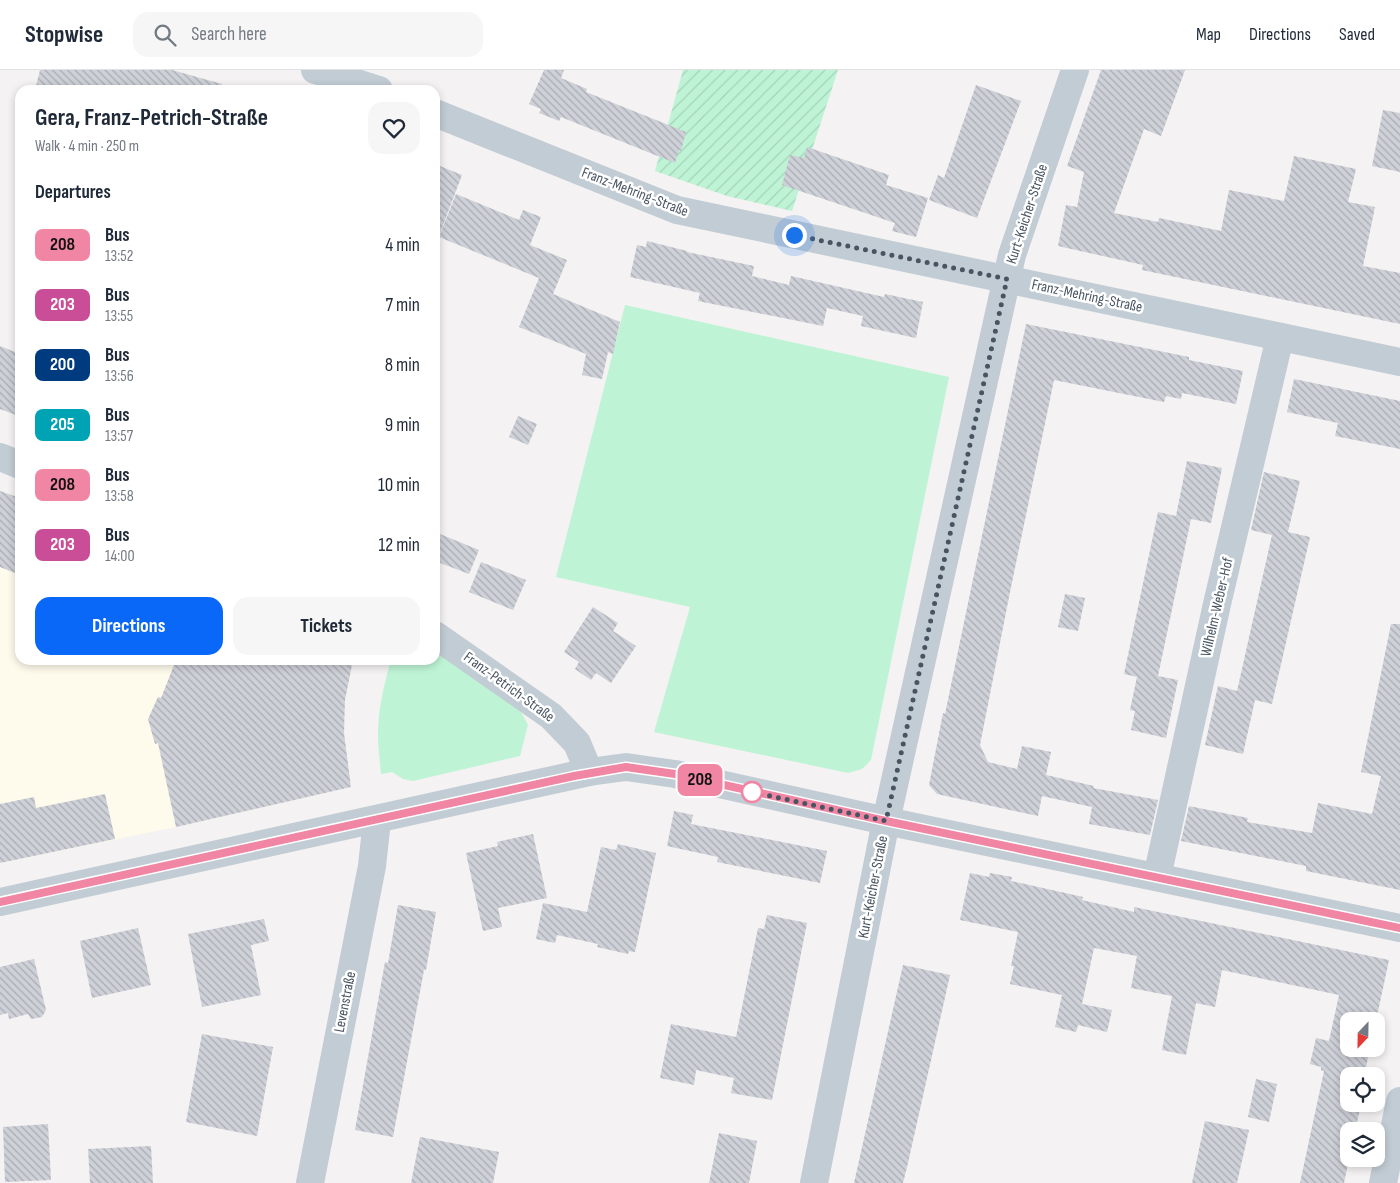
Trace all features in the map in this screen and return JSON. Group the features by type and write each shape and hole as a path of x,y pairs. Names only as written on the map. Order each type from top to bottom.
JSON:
{"street":[{"path":"315,70 364,85"},
{"path":"382,85 389,70"},
{"name":"Kurt-Keicher-Straße","path":"814,1183 886,821 1007,279 1015,246 1074,70"},
{"name":"Franz-Mehring-Straße","path":"440,114 678,210 1400,362"},
{"name":"Wilhelm-Weber-Hof","path":"1157,877 1217,604 1280,337"},
{"path":"0,458 15,463"},
{"name":"Franz-Petrich-Straße","path":"440,638 551,716 577,743 589,772"},
{"path":"0,902 589,772 626,767 675,774 886,821 1400,928"},
{"name":"Levenstraße","path":"310,1183 372,866 377,820"},
{"path":"1383,1183 1400,1101"}],"shaded area":[{"path":"0,491 15,496 15,665 352,665 345,700 344,733 351,787 176,827 0,863"}],"green space":[{"path":"683,70 838,70 792,211 727,196 655,171"},
{"path":"625,305 949,377 871,760 862,769 848,773 654,732 690,607 556,577"},
{"path":"440,652 519,708 528,725 520,756 413,781 403,779 392,772 381,774 378,725 390,665 440,665"}],"building":[{"path":"40,70 172,70 222,84 222,85 36,85"},
{"path":"544,70 564,70 561,78 587,89 586,92 686,132 681,151 679,150 675,163 561,117 559,121 539,113 541,109 529,104"},
{"path":"1101,70 1185,70 1161,136 1144,129 1114,213 1158,222 1159,218 1221,231 1229,190 1284,201 1294,156 1356,169 1348,202 1375,207 1363,266 1400,273 1400,324 1142,270 1143,265 1058,246 1066,205 1077,207 1084,172 1067,166"},
{"path":"976,85 1021,101 977,218 929,200 938,175 944,178"},
{"path":"1383,110 1400,113 1400,172 1372,166"},
{"path":"807,147 889,175 886,185 928,198 916,237 892,231 895,223 782,185 790,155 804,158"},
{"path":"440,166 462,175 440,233"},
{"path":"456,194 519,220 523,210 541,217 530,245 567,260 553,294 620,322 613,354 608,352 602,379 582,375 586,354 519,327 539,278 440,237"},
{"path":"647,241 687,252 754,266 752,276 789,285 791,276 884,297 885,294 923,302 916,338 861,326 863,316 827,308 823,326 698,301 700,293 630,277 637,245 646,247"},
{"path":"1026,324 1189,357 1189,360 1243,371 1236,404 1182,393 1181,399 1166,396 1164,402 1054,380 1010,592 980,745 988,762 1017,769 1022,746 1051,752 1046,775 1094,786 1093,788 1158,800 1150,835 1089,824 1092,807 1042,796 1038,816 937,794 929,785"},
{"path":"0,346 15,352 15,415 0,409"},
{"path":"1294,379 1400,401 1400,449 1335,436 1338,423 1287,412"},
{"path":"518,416 537,424 528,445 509,437"},
{"path":"1187,461 1222,468 1211,523 1191,519 1158,676 1178,680 1166,738 1131,730 1135,711 1130,710 1137,677 1124,674 1158,512 1176,516"},
{"path":"1264,472 1300,481 1288,532 1310,537 1272,704 1255,700 1243,754 1205,745 1218,686 1237,691 1272,535 1251,530"},
{"path":"0,491 15,496 15,573 0,567"},
{"path":"440,534 479,550 469,574 440,563"},
{"path":"481,562 526,580 513,610 469,592"},
{"path":"1065,594 1085,598 1078,631 1058,627"},
{"path":"593,607 618,623 613,631 636,646 611,683 596,673 591,680 575,669 579,662 564,652"},
{"path":"1391,624 1400,624 1400,890 1306,871 1306,866 1181,841 1189,806 1248,818 1247,822 1312,833 1318,803 1372,814 1381,776 1361,772"},
{"path":"174,665 352,665 345,700 344,733 351,787 176,827 158,743 155,744 148,719 158,697 161,698"},
{"path":"105,794 115,839 0,863 0,804 34,797 36,808"},
{"path":"674,811 693,815 691,824 827,851 820,883 717,862 718,857 667,846"},
{"path":"533,834 547,898 498,908 502,927 483,931 466,853 498,846 497,842"},
{"path":"618,844 656,853 635,952 629,951 628,954 597,947 598,944 557,935 555,943 536,939 543,903 587,912 601,847 616,850"},
{"path":"970,873 989,877 990,873 1012,877 1011,881 1083,897 1082,900 1134,912 1134,907 1389,960 1378,1012 1340,1012 1340,1058 1368,1058 1366,1067 1340,1067 1340,1112 1359,1112 1357,1122 1340,1122 1340,1167 1347,1167 1344,1183 1300,1183 1324,1071 1321,1070 1321,1067 1310,1064 1316,1038 1329,1041 1339,995 1222,970 1215,1007 1196,1003 1186,1055 1162,1050 1172,996 1131,988 1137,956 1094,948 1082,1004 1112,1010 1107,1032 1078,1025 1076,1032 1055,1027 1062,995 1010,984 1014,966 1011,966 1018,932 960,920"},
{"path":"398,905 436,912 393,1137 355,1130 385,962 388,963"},
{"path":"767,915 807,923 772,1100 731,1093 734,1078 696,1070 694,1085 660,1078 671,1024 736,1037 758,928 764,929"},
{"path":"264,919 269,941 251,945 261,995 202,1007 188,934"},
{"path":"138,928 151,985 92,998 80,941"},
{"path":"34,959 46,1010 42,1017 31,1019 28,1014 9,1019 8,1013 0,1015 0,967"},
{"path":"903,965 950,975 908,1163 903,1183 854,1183"},
{"path":"202,1034 273,1047 257,1136 186,1122"},
{"path":"1256,1079 1277,1084 1269,1122 1248,1117"},
{"path":"1205,1121 1249,1130 1237,1183 1192,1183"},
{"path":"48,1124 51,1180 5,1182 3,1127"},
{"path":"719,1133 757,1141 749,1183 709,1183"},
{"path":"420,1137 499,1152 493,1183 411,1183"},
{"path":"151,1146 153,1183 90,1183 88,1149"}],"bus line":[{"name":"208","path":"0,902 589,772 626,767 675,774 886,821 1400,928"}],"route":[{"path":"752,792 886,821 1007,279 794,235"}]}
